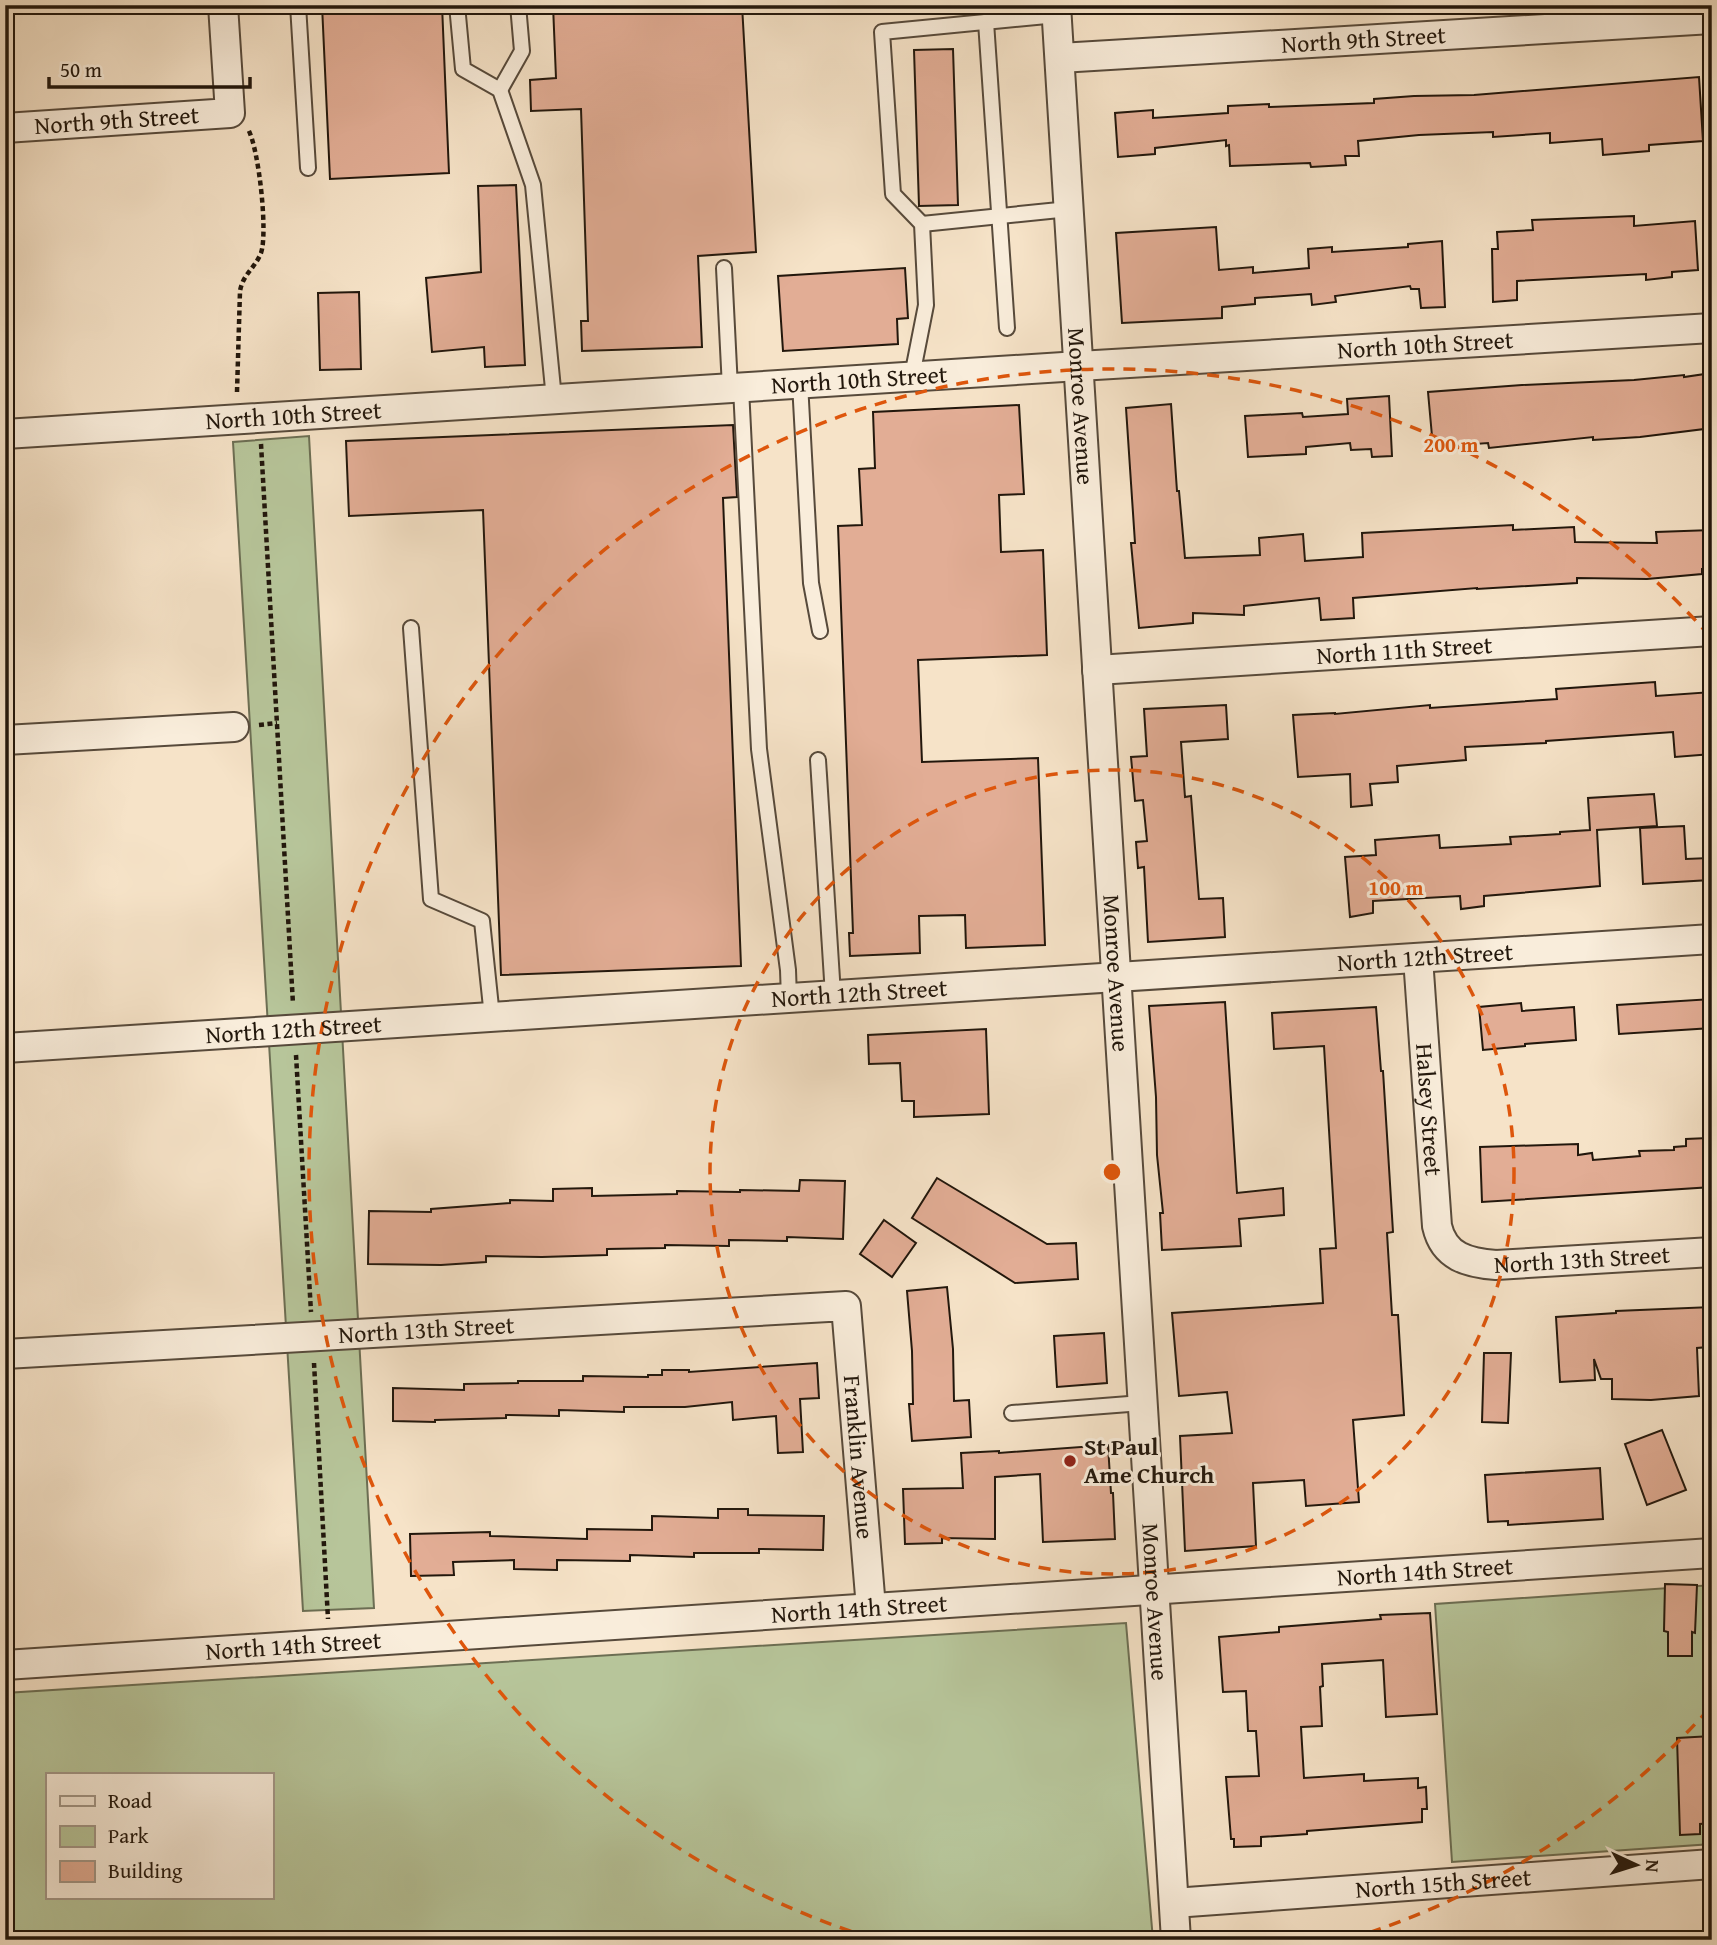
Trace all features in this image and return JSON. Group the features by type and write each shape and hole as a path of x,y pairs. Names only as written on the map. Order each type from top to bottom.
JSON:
{"street":[{"path":"223,5 230,113"},
{"name":"Monroe Avenue","path":"1057,10 1176,1940"},
{"name":"North 9th Street","path":"1060,58 1712,19"},
{"name":"North 9th Street","path":"5,128 230,113"},
{"name":"North 10th Street","path":"5,434 1712,328"},
{"name":"North 11th Street","path":"1097,670 1712,631"},
{"path":"5,740 234,727"},
{"name":"North 12th Street","path":"5,1048 1712,939"},
{"name":"Halsey Street","path":"1418,958 1437,1226 1446,1247 1456,1255"},
{"name":"North 13th Street","path":"1456,1255 1480,1264 1496,1265 1712,1252"},
{"name":"North 13th Street","path":"5,1354 846,1306"},
{"name":"Franklin Avenue","path":"846,1306 871,1608"},
{"name":"North 14th Street","path":"5,1664 1712,1553"},
{"name":"North 15th Street","path":"1174,1903 1712,1864"}],"lane":[{"path":"298,5 308,168"},
{"path":"457,5 463,69 500,90 533,185 554,399"},
{"path":"500,90 522,51 518,5"},
{"path":"912,376 926,305 922,225 893,194 882,32 986,22 1057,10"},
{"path":"986,22 1007,328"},
{"path":"922,225 1069,209"},
{"path":"724,268 736,388 759,749 788,970 789,998"},
{"path":"800,383 811,583 820,631"},
{"path":"411,628 431,899 482,921 492,1017"},
{"path":"818,760 833,995"},
{"path":"1012,1413 1142,1402"}],"path":[{"path":"230,113 244,123 254,141 263,234 262,251 242,281 240,291 237,420"}],"green space":[{"path":"309,436 374,1608 303,1611 233,442"},
{"path":"1712,1585 1712,1844 1452,1862 1435,1604"},
{"path":"1126,1623 1153,1940 5,1940 5,1693"}],"building":[{"path":"322,5 442,5 449,173 330,179"},
{"path":"553,5 742,5 756,252 698,256 702,347 582,351 581,321 588,321 581,109 531,111 530,80 556,78"},
{"path":"953,49 958,205 919,206 914,50"},
{"path":"1699,77 1703,141 1649,145 1649,151 1603,155 1602,139 1550,143 1550,133 1493,137 1493,132 1358,141 1359,156 1345,156 1346,165 1311,167 1310,163 1230,166 1229,145 1226,146 1226,140 1155,148 1155,154 1118,157 1115,113 1153,110 1153,118 1228,113 1228,106 1374,103 1374,99 1474,95"},
{"path":"516,185 525,365 485,367 484,347 432,352 426,278 481,272 478,186"},
{"path":"1634,216 1634,226 1695,221 1698,270 1672,272 1672,277 1646,280 1646,274 1517,281 1517,300 1493,302 1492,249 1498,249 1497,232 1533,230 1532,220"},
{"path":"1216,227 1219,270 1253,267 1253,273 1309,268 1308,249 1332,247 1332,252 1408,247 1408,244 1442,241 1445,307 1421,308 1419,289 1411,289 1410,286 1335,296 1336,302 1312,305 1311,294 1255,298 1255,304 1222,307 1222,318 1122,323 1116,233"},
{"path":"905,268 908,318 897,319 898,344 783,351 778,276"},
{"path":"359,292 361,369 320,370 318,293"},
{"path":"1712,373 1712,428 1640,437 1593,440 1593,437 1489,448 1488,443 1433,447 1428,392 1684,377"},
{"path":"1389,396 1392,456 1372,457 1371,449 1351,450 1350,443 1306,447 1306,454 1248,457 1245,416 1302,413 1303,417 1348,414 1347,399"},
{"path":"1171,404 1185,558 1260,555 1259,538 1303,534 1305,561 1363,557 1362,533 1513,525 1513,530 1574,527 1575,542 1657,543 1656,532 1712,530 1712,569 1702,569 1702,574 1647,579 1577,578 1577,583 1353,598 1354,618 1321,620 1319,598 1244,606 1244,615 1193,613 1193,623 1139,628 1131,543 1135,543 1126,408"},
{"path":"1019,405 1024,494 999,495 1001,552 1043,550 1047,655 918,660 922,762 1038,758 1045,945 966,948 965,915 919,916 920,953 850,956 849,933 853,933 838,526 862,525 859,469 875,468 873,412"},
{"path":"733,425 737,497 723,498 741,966 501,975 483,510 349,516 346,441"},
{"path":"1655,682 1656,696 1712,692 1712,754 1675,757 1673,732 1465,747 1466,760 1397,766 1398,782 1370,784 1372,805 1351,807 1350,774 1298,777 1293,715 1557,699 1556,689"},
{"path":"1226,705 1228,739 1181,742 1185,797 1191,796 1199,899 1223,898 1225,937 1148,942 1144,867 1138,868 1136,842 1147,841 1143,800 1135,801 1131,757 1147,756 1144,709"},
{"path":"1654,794 1657,826 1597,830 1600,886 1484,896 1484,906 1461,909 1460,896 1373,901 1373,913 1350,917 1345,857 1376,855 1375,840 1439,835 1440,848 1511,844 1510,837 1590,830 1588,798"},
{"path":"1684,826 1686,859 1709,858 1710,880 1643,884 1640,828"},
{"path":"1712,999 1712,1028 1619,1034 1617,1005"},
{"path":"1225,1002 1237,1193 1283,1188 1284,1215 1239,1219 1241,1246 1162,1250 1160,1213 1163,1213 1149,1006"},
{"path":"1521,1003 1522,1011 1574,1007 1576,1040 1483,1050 1479,1007"},
{"path":"1376,1007 1383,1071 1393,1232 1387,1233 1392,1315 1398,1315 1404,1415 1353,1420 1359,1502 1306,1506 1304,1480 1253,1483 1256,1546 1185,1551 1180,1436 1232,1433 1227,1392 1179,1396 1172,1313 1323,1303 1320,1249 1336,1248 1324,1046 1274,1049 1272,1013"},
{"path":"986,1029 989,1114 914,1117 914,1101 902,1101 900,1063 869,1064 868,1035"},
{"path":"1708,1138 1708,1146 1712,1146 1712,1187 1482,1202 1480,1147 1578,1144 1578,1155 1592,1153 1593,1160 1640,1156 1639,1151 1674,1150 1674,1147 1686,1146 1686,1139"},
{"path":"937,1178 1047,1244 1076,1243 1078,1279 1015,1283 912,1218"},
{"path":"800,1180 845,1181 843,1239 787,1237 787,1241 729,1240 729,1246 665,1245 665,1248 607,1249 607,1255 486,1256 486,1262 441,1265 368,1264 369,1211 431,1212 431,1209 510,1203 510,1200 553,1201 553,1189 592,1188 592,1196 677,1194 677,1191 799,1191"},
{"path":"884,1220 916,1243 892,1277 860,1254"},
{"path":"947,1287 953,1349 954,1401 969,1400 971,1437 912,1441 909,1404 913,1404 912,1351 907,1291"},
{"path":"1712,1307 1712,1340 1707,1340 1708,1347 1697,1348 1699,1396 1651,1400 1612,1399 1612,1379 1601,1379 1594,1359 1595,1380 1560,1382 1556,1317 1616,1311"},
{"path":"1104,1333 1107,1383 1057,1387 1054,1336"},
{"path":"1484,1353 1511,1353 1508,1423 1482,1422"},
{"path":"817,1363 819,1398 800,1399 803,1452 778,1453 776,1416 733,1420 732,1402 685,1407 624,1407 624,1412 559,1410 559,1416 506,1415 506,1418 435,1422 393,1421 393,1388 464,1390 464,1384 583,1381 583,1376 648,1377 662,1375 662,1370 689,1372"},
{"path":"1662,1430 1686,1490 1647,1505 1625,1444"},
{"path":"1108,1445 1115,1539 1043,1542 1040,1474 995,1477 995,1539 942,1538 942,1543 905,1544 903,1489 963,1488 961,1453"},
{"path":"1600,1468 1603,1519 1508,1525 1508,1521 1488,1522 1485,1475"},
{"path":"718,1509 748,1509 748,1515 824,1516 823,1550 759,1549 759,1553 694,1553 694,1557 630,1555 630,1561 557,1560 557,1570 514,1569 514,1560 453,1562 454,1575 411,1576 410,1534 490,1532 490,1536 587,1539 587,1529 652,1530 652,1516 718,1518"},
{"path":"1665,1584 1697,1585 1692,1656 1668,1656 1668,1632 1664,1631"},
{"path":"1430,1613 1437,1714 1386,1717 1383,1660 1322,1664 1322,1726 1301,1727 1304,1778 1364,1774 1364,1781 1418,1778 1418,1788 1426,1787 1427,1809 1422,1809 1422,1822 1261,1837 1261,1846 1234,1847 1226,1777 1259,1776 1256,1731 1248,1731 1246,1691 1223,1692 1219,1637 1279,1632 1279,1627 1381,1619 1380,1615"},
{"path":"1712,1736 1712,1823 1700,1824 1700,1834 1680,1835 1677,1738"}],"place":[{"name":"St Paul Ame Church","path":"1070,1461"}]}
